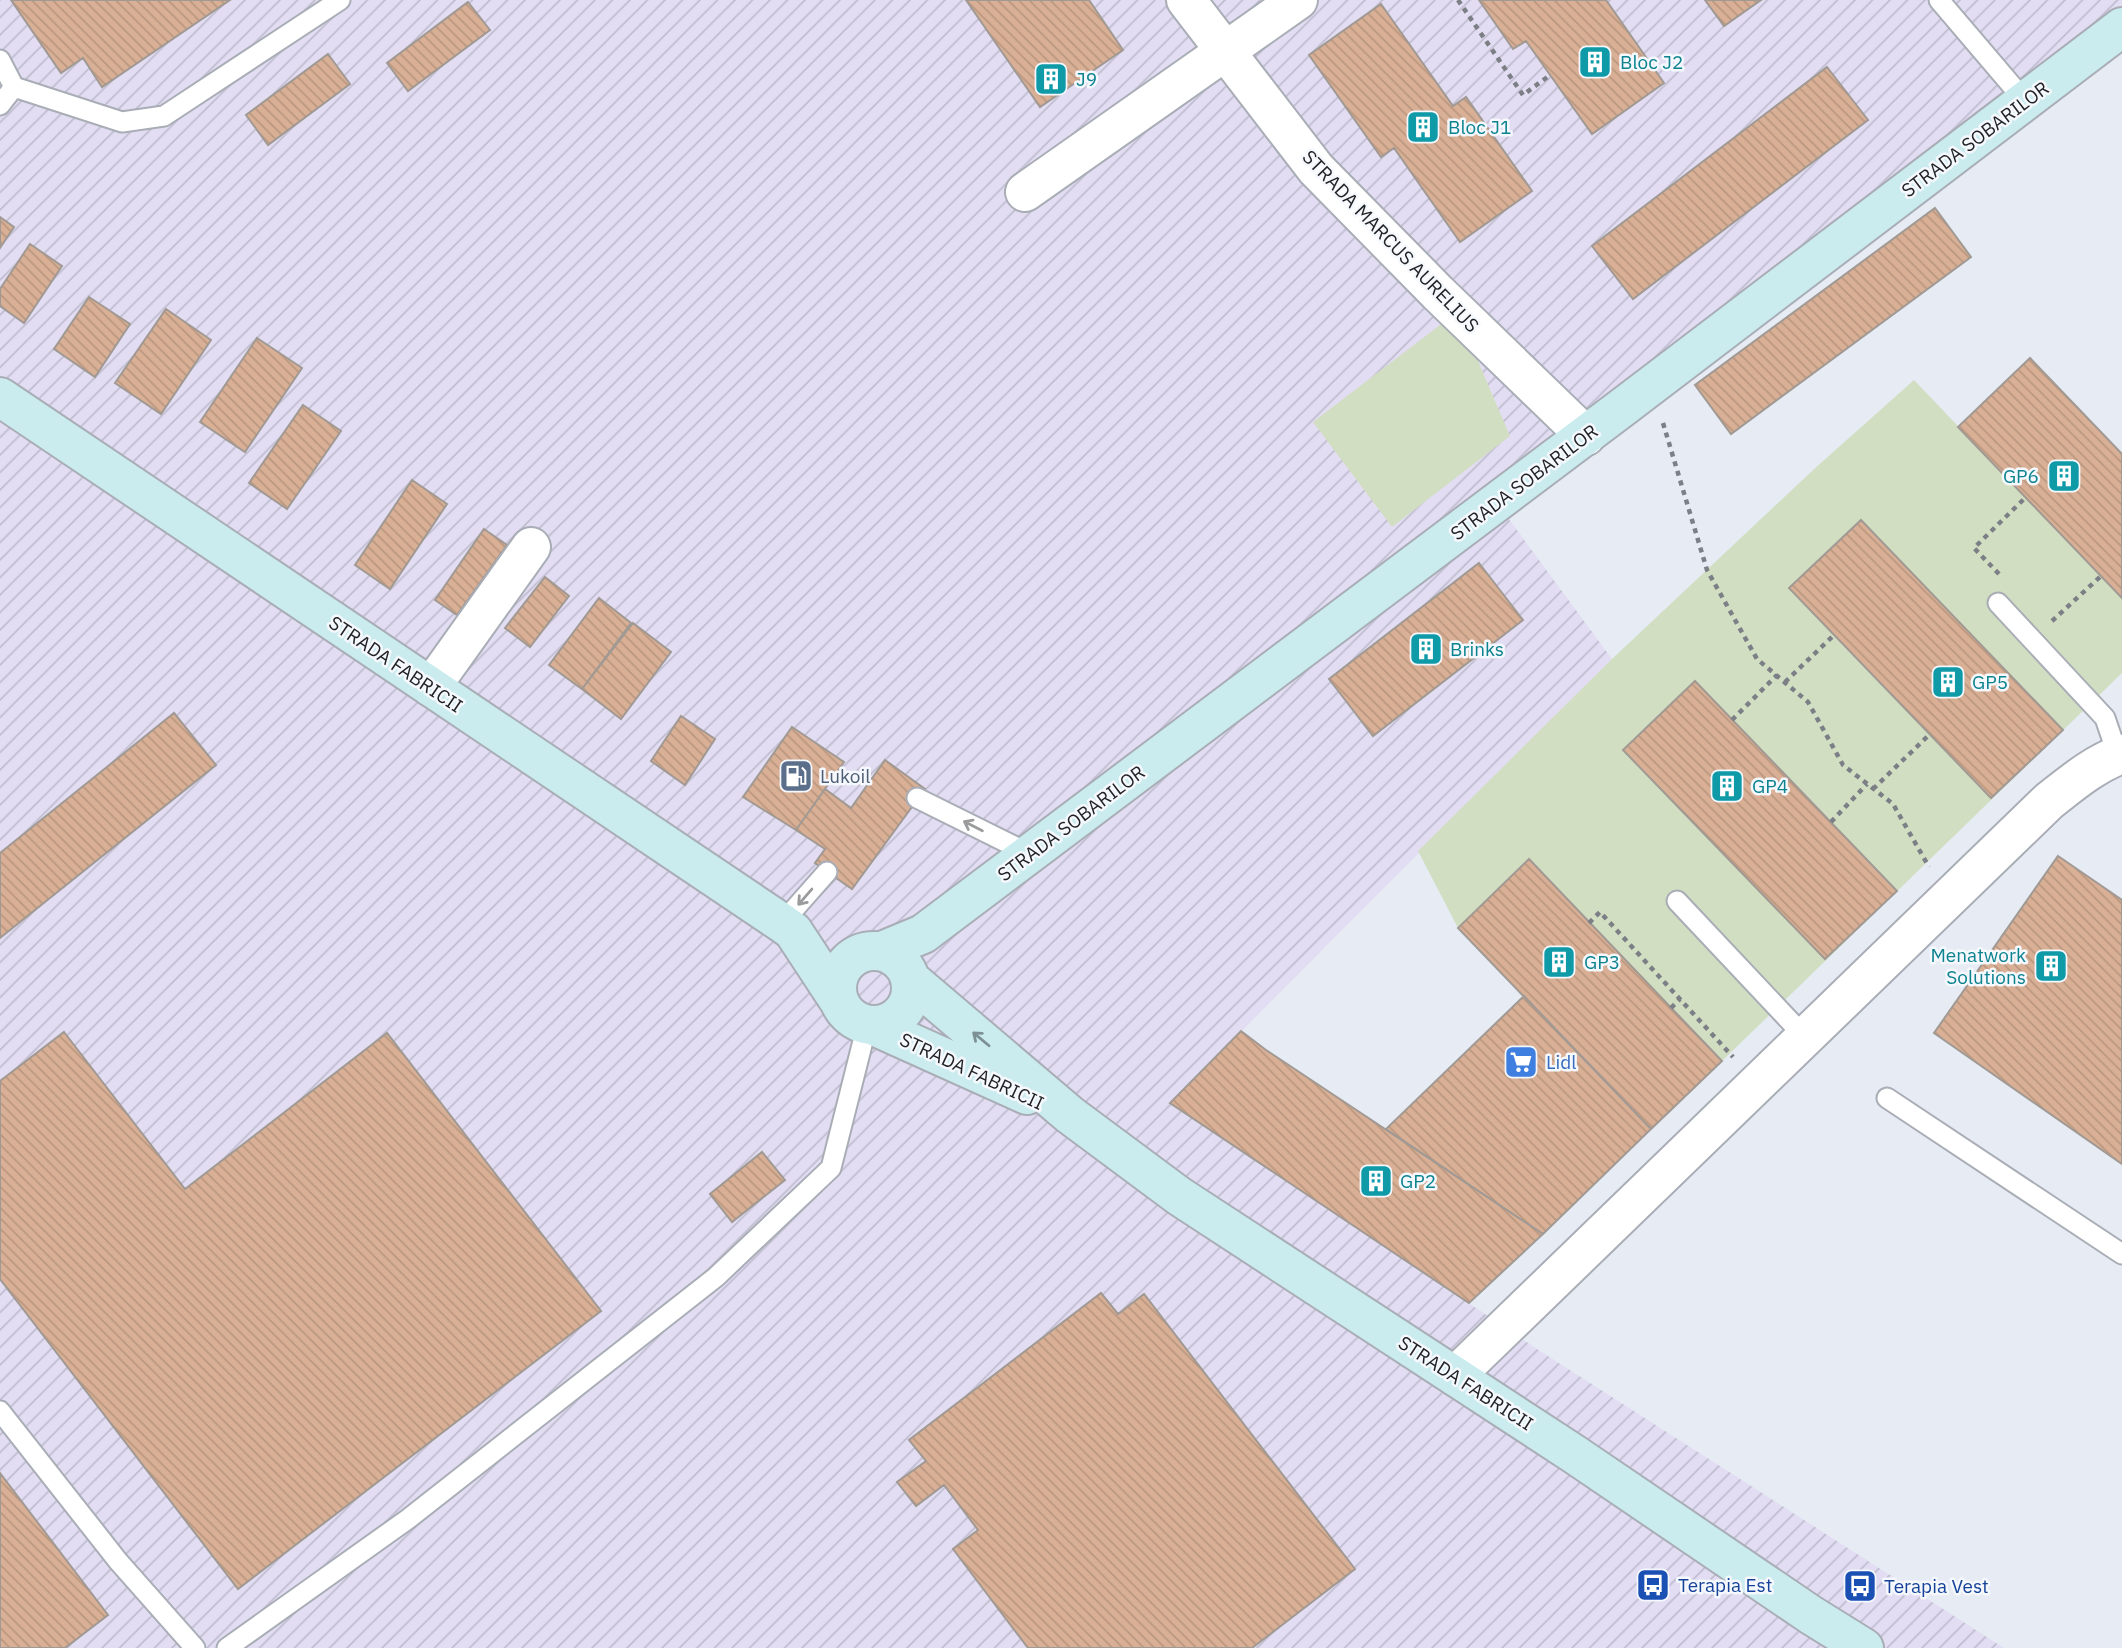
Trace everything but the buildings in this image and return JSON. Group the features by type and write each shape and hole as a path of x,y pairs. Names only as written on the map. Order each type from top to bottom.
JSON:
{"main road":[{"name":"STRADA SOBARILOR","path":"897,956 2122,27"},
{"name":"STRADA FABRICII","path":"0,397 787,927 897,956 1070,1115 1179,1196 1864,1648"},
{"name":"STRADA FABRICII","path":"787,927 837,998"},
{"path":"857,955 897,956 911,992 907,1005 899,1016 888,1023 871,1026 848,1016 837,998 836,985 847,962 857,955"},
{"name":"STRADA FABRICII","path":"871,1026 1070,1115"}],"street":[{"name":"STRADA MARCUS AURELIUS","path":"1186,0 1316,169 1438,293 1586,436"},
{"path":"1025,192 1298,0"},
{"path":"431,687 531,547"},
{"path":"1455,1376 2049,801 2084,773 2120,755"}],"lane":[{"path":"0,60 13,87 122,122 164,116 340,0"},
{"path":"1939,0 2025,101"},
{"path":"0,105 13,87"},
{"path":"1998,603 2105,719 2120,755"},
{"path":"917,798 1030,854"},
{"path":"787,927 827,872"},
{"path":"1677,901 1805,1037"},
{"path":"227,1648 408,1519 716,1277 831,1168 871,1026"},
{"path":"1887,1098 2122,1254"},
{"path":"0,1411 118,1561 195,1648"}],"path":[{"path":"1458,0 1524,95 1550,75"},
{"path":"1652,384 1707,570 1758,659 1808,702 1843,765 1893,804 1929,868 1952,894"},
{"path":"2002,577 1974,548 2026,498"},
{"path":"2048,625 2101,576"},
{"path":"1785,682 1834,635"},
{"path":"1732,720 1777,675"},
{"path":"1873,789 1930,734"},
{"path":"1831,822 1867,784"},
{"path":"1589,923 1600,912 1757,1084"},
{"path":"1671,1007 1680,999"}],"shaded area":[{"path":"0,0 2122,0 2122,7 1997,122 1497,503 1612,659 1170,1103 1540,1351 2004,1648 0,1648"}],"green space":[{"path":"1457,312 1510,436 1392,527 1313,422"},
{"path":"1914,380 2122,598 2122,673 1722,1061 1528,860 1458,928 1418,851 1612,659 1812,471"}],"place":[{"name":"Bloc J2","path":"1595,62"},
{"name":"J9","path":"1051,79"},
{"name":"Bloc J1","path":"1423,127"},
{"name":"GP6","path":"2064,476"},
{"name":"Brinks","path":"1426,649"},
{"name":"GP5","path":"1948,682"},
{"name":"Lukoil","path":"796,776"},
{"name":"GP4","path":"1727,786"},
{"name":"GP3","path":"1559,962"},
{"name":"Menatwork Solutions","path":"2051,966"},
{"name":"Lidl","path":"1521,1062"},
{"name":"GP2","path":"1376,1181"},
{"name":"Terapia Est","path":"1653,1585"},
{"name":"Terapia Vest","path":"1860,1586"}]}
